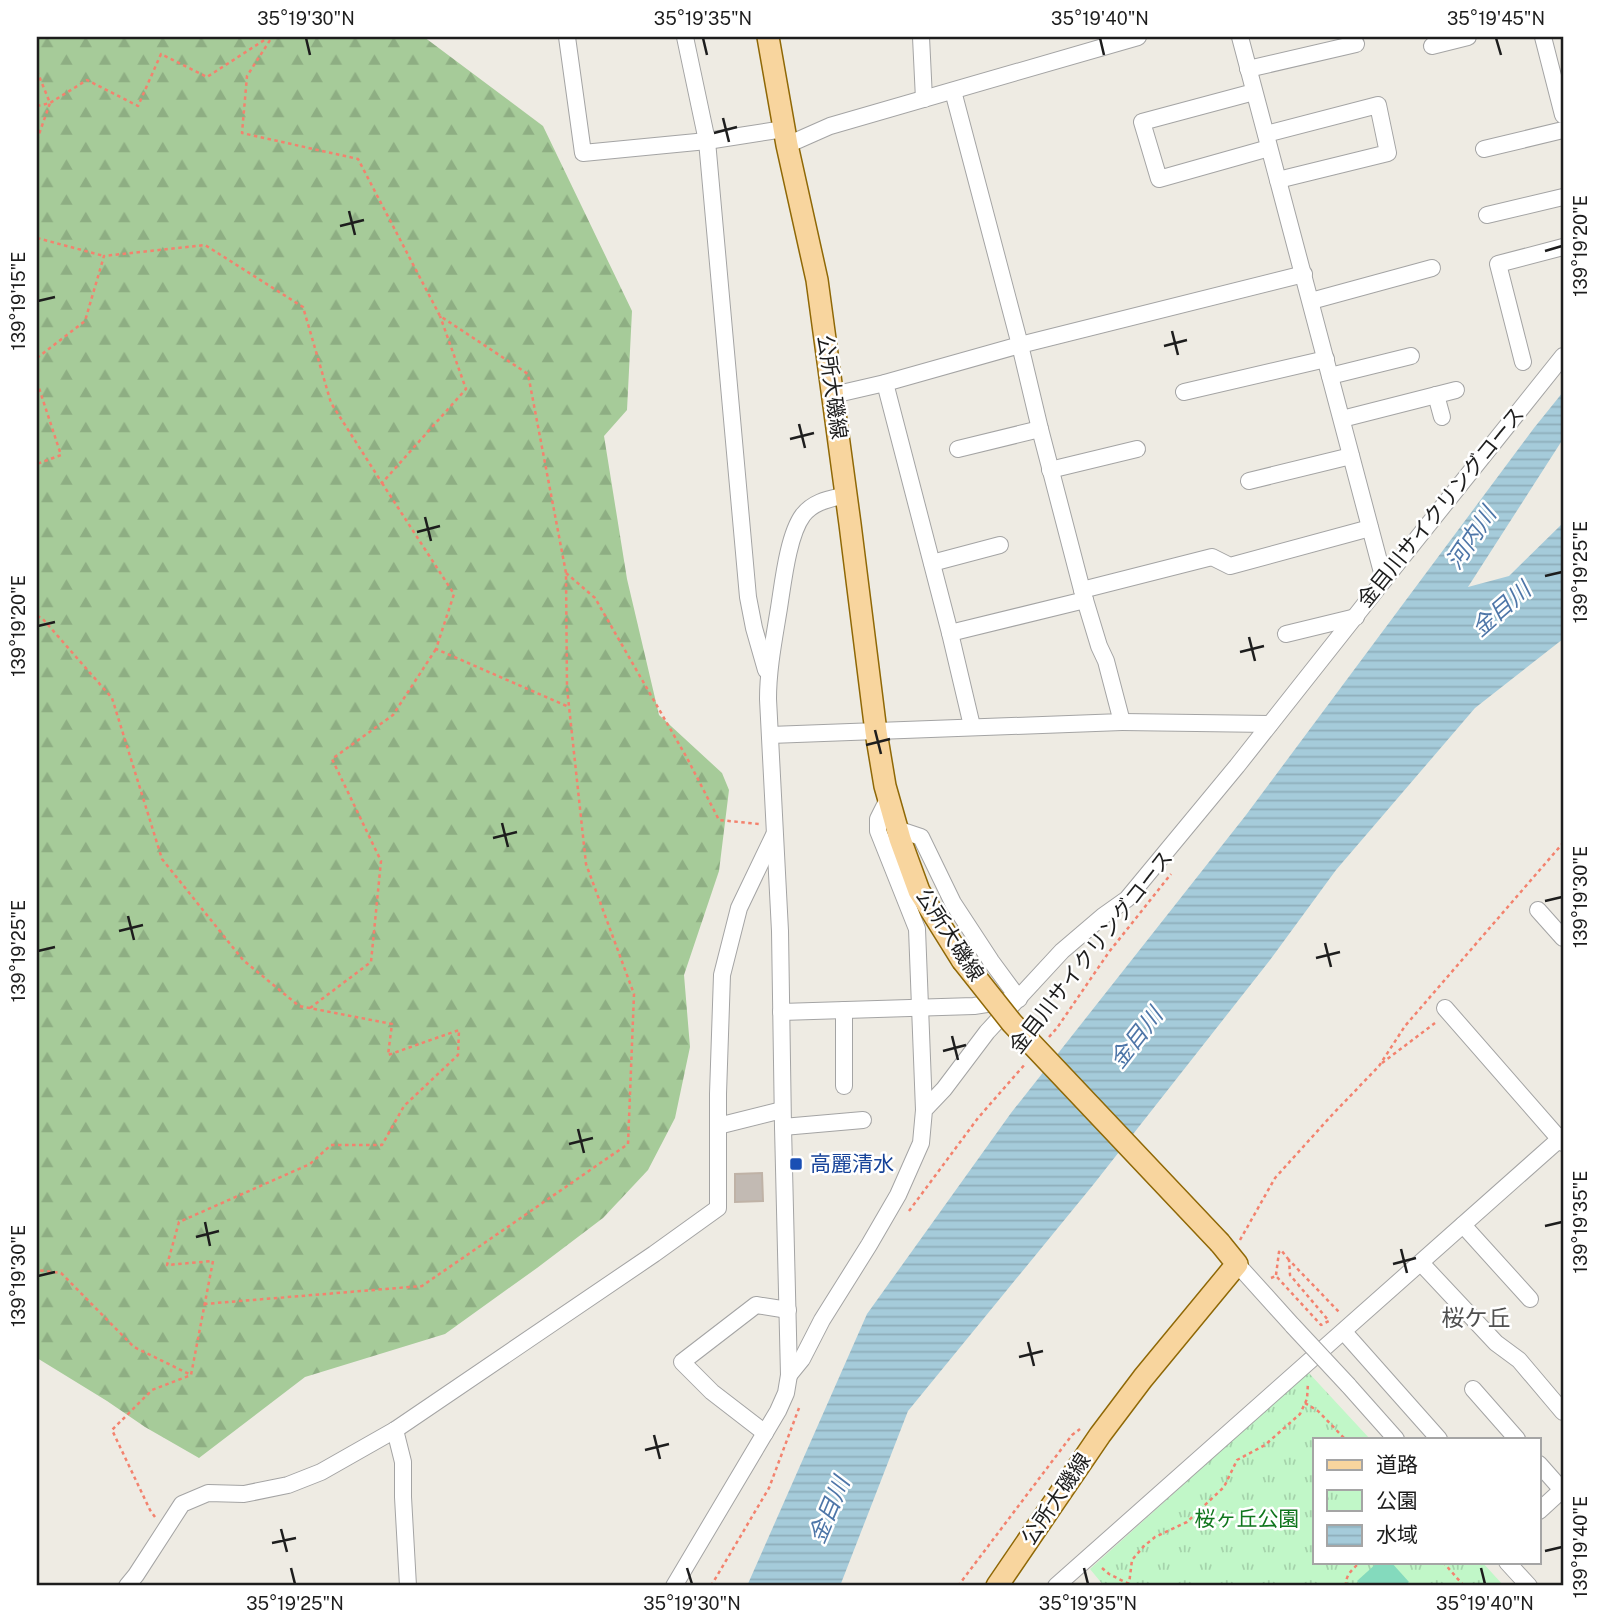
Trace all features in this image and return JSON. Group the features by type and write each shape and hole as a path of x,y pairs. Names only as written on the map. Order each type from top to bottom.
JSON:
{"main road":[{"name":"公所大磯線","path":"768,37 785,137 817,280 876,732 888,799 919,891 962,960 1012,1024 1229,1242 1237,1264 1100,1434 997,1586"}],"street":[{"path":"567,37 583,153 707,141 785,137 1138,37"},
{"path":"685,37 707,141 748,597 768,676"},
{"path":"921,37 924,99"},
{"path":"1240,37 1384,580"},
{"path":"1432,46 1468,37"},
{"path":"1543,37 1559,78 1563,115"},
{"path":"1248,69 1356,44"},
{"path":"953,91 1084,595 1099,646 1106,660 1122,722"},
{"path":"1254,92 1142,122 1159,179 1378,105 1388,153 1278,180"},
{"path":"1484,149 1563,130"},
{"path":"1487,215 1563,197"},
{"path":"1522,362 1498,264 1563,247"},
{"path":"1311,300 1433,268"},
{"path":"833,395 1304,274"},
{"path":"1330,376 1410,356"},
{"path":"924,1110 944,1089 988,1032 1062,951 1103,916 1128,899 1563,356"},
{"path":"1184,393 1326,359"},
{"path":"885,383 972,726"},
{"path":"1342,419 1456,390"},
{"path":"1436,394 1442,417"},
{"path":"958,449 1040,429"},
{"path":"1051,470 1137,449"},
{"path":"1249,481 1352,456"},
{"path":"674,1586 783,1403 788,1385 780,931 768,676 784,573 795,528 804,513 819,501 846,495"},
{"path":"950,633 1212,557 1230,566 1370,528"},
{"path":"932,564 1000,545"},
{"path":"1286,634 1356,617"},
{"path":"770,735 1122,722 1270,724"},
{"path":"789,1375 802,1360 828,1310 898,1195 921,1143 924,1110 917,929 878,831 877,819 888,799"},
{"path":"127,1586 182,1504 208,1493 244,1494 288,1486 321,1472 395,1430 718,1208 722,975 739,908 775,828"},
{"path":"897,829 921,837 953,903 1019,999"},
{"path":"1538,910 1563,938"},
{"path":"781,1012 921,1009 974,1006 1019,999"},
{"path":"844,1010 844,1086"},
{"path":"1056,1586 1301,1368 1344,1325 1421,1263 1562,1139 1447,1010"},
{"path":"718,1126 782,1110"},
{"path":"783,1127 863,1120"},
{"path":"1464,1225 1530,1300"},
{"path":"1421,1263 1496,1343 1519,1360 1563,1412"},
{"path":"1237,1264 1395,1438"},
{"path":"765,1433 712,1392 682,1362 756,1305 788,1310"},
{"path":"1344,1325 1438,1438"},
{"path":"1473,1389 1516,1438"},
{"path":"395,1430 403,1462 408,1586"},
{"path":"1540,1465 1563,1490 1540,1510"},
{"path":"1509,1564 1529,1586"}],"path":[{"path":"37,106 50,103 87,80 138,106 161,54 207,77 271,37"},
{"path":"271,37 247,76 242,133 358,159 440,316 466,388 382,482"},
{"path":"37,71 50,103 37,140"},
{"path":"37,237 104,256 205,245 303,307 331,403 454,594 436,649 393,715 332,759 382,861 371,962 309,1008"},
{"path":"37,358 85,321 104,256"},
{"path":"204,1304 422,1286 628,1144 634,994 586,864 567,688 566,573 528,374 440,316"},
{"path":"37,382 61,455 37,464"},
{"path":"566,573 595,598 687,758 719,820 775,828"},
{"path":"37,616 42,618 112,698 162,859 243,960 299,1006 392,1024 388,1055 458,1030 458,1055 404,1106 382,1145 331,1145 310,1164 179,1222 167,1265 213,1261 191,1375"},
{"path":"436,649 569,707"},
{"path":"1379,1066 1405,1026 1563,843"},
{"name":"金目川サイクリングコース","path":"1043,1043 1057,1028 1109,952 1173,872"},
{"path":"1229,1242 1275,1178 1331,1116 1379,1066 1447,1010"},
{"name":"金目川サイクリングコース","path":"908,1213 978,1118 1027,1062"},
{"path":"1289,1260 1290,1275 1329,1321 1321,1325 1276,1276 1281,1250 1344,1325"},
{"path":"37,1270 61,1273 134,1347 191,1375"},
{"path":"1269,1278 1276,1276"},
{"path":"1089,1555 1109,1574 1129,1585 1132,1560 1144,1546 1155,1536 1187,1522 1224,1487 1237,1460 1265,1445 1300,1414 1309,1387 1306,1374 1301,1368"},
{"path":"165,1530 150,1510 112,1430 152,1391 191,1375"},
{"path":"711,1586 769,1488 801,1401"},
{"path":"1305,1403 1318,1411 1344,1438"},
{"path":"958,1586 1072,1435 1083,1427"},
{"path":"1346,1586 1346,1580 1358,1564"},
{"path":"1445,1564 1464,1586"}],"green space":[{"path":"37,37 424,37 543,126 632,311 627,410 604,436 627,579 659,715 722,773 729,790 719,871 684,975 690,1047 675,1118 648,1170 603,1218 445,1334 305,1377 199,1458 37,1358"},
{"name":"桜ヶ丘公園","path":"1308,1372 1369,1438 1313,1438 1313,1564 1484,1564 1504,1586 1104,1586 1090,1569"},
{"path":"1376,1564 1393,1564 1409,1582 1404,1586 1362,1586 1357,1581"}],"water":[{"path":"1563,392 1563,439 1468,587 1509,576 1563,523 1563,639 1475,708 1336,870 1270,960 1093,1185 908,1411 840,1586 747,1586 867,1314 1011,1113 1246,815"}],"building":[{"path":"762,1173 763,1201 735,1202 735,1174"}],"place":[{"name":"高麗清水","path":"796,1164"}],"district":[{"name":"桜ケ丘","path":"1476,1318"}],"water label":[{"name":"河内川","path":"1471,538"},
{"name":"金目川","path":"1501,609"},
{"name":"金目川","path":"1136,1038"},
{"name":"金目川","path":"829,1510"}]}
